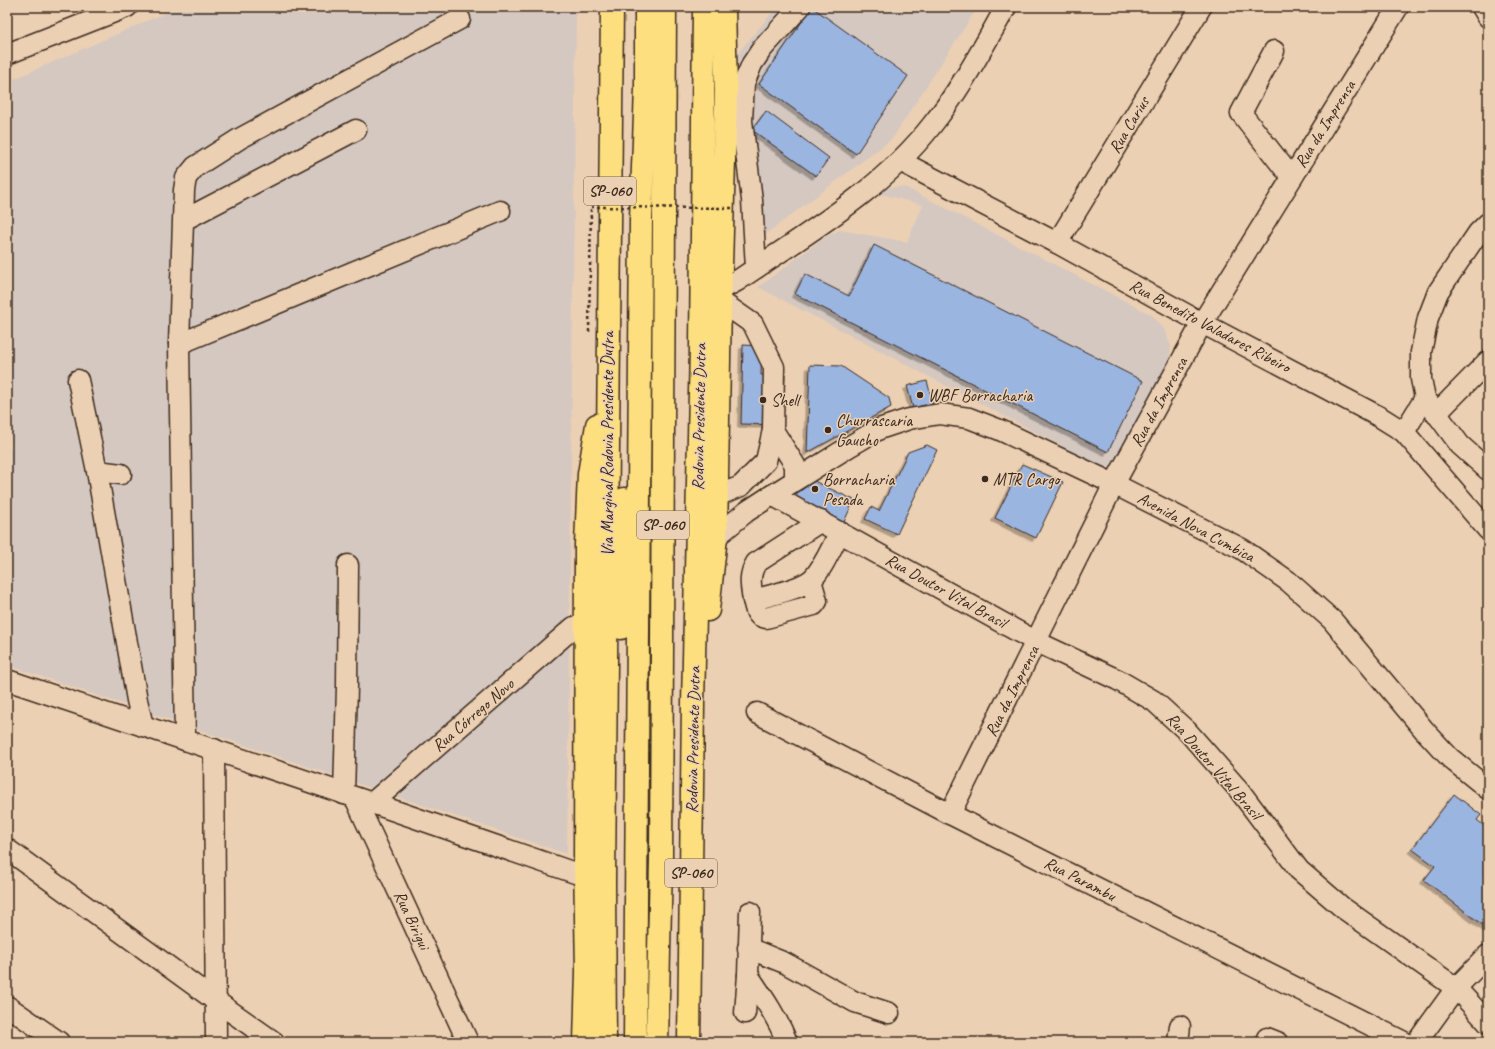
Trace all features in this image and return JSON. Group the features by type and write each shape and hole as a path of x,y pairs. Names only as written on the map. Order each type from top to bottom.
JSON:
{"highway":[{"name":"Via Marginal Rodovia Presidente Dutra","path":"604,881 612,7"},
{"name":"SP-060","path":"634,1042 641,219 646,89 646,7"},
{"name":"Rodovia Presidente Dutra","path":"657,1042 661,860 665,7"},
{"name":"Rodovia Presidente Dutra","path":"689,1042 693,704 701,348 704,7"},
{"path":"693,704 701,689 716,537 720,295 726,90 724,7"},
{"path":"604,881 616,835 624,507 630,418 634,257 641,219"},
{"path":"585,1042 587,971 585,861 586,545 593,441 608,374"},
{"name":"SP-060","path":"604,881 605,1042"}],"street":[{"path":"7,54 127,7"},
{"path":"756,268 752,200 742,121 744,84 752,64 762,49 800,7"},
{"path":"746,512 732,512 717,500 741,486 766,461 773,430 774,366 753,324 720,295 756,268 854,202 900,161 932,126 970,70 1006,7"},
{"name":"Rua Carius","path":"1057,243 1201,7"},
{"name":"Rua da Imprensa","path":"950,814 1037,642 1114,484 1202,323 1398,7"},
{"path":"1482,7 1488,17"},
{"path":"185,740 179,344 184,190 186,178 195,167 239,139 460,19"},
{"path":"1274,51 1241,113 1284,168 1293,176"},
{"path":"184,220 356,130"},
{"name":"Rua Benedito Valadares Ribeiro","path":"900,161 1057,243 1202,323 1380,416 1404,432 1488,527"},
{"path":"179,344 500,210"},
{"path":"1485,232 1438,292 1428,318 1420,352 1421,379 1430,406 1460,445 1488,470"},
{"path":"1404,432 1430,406 1488,361"},
{"path":"78,380 97,472 137,700 143,726"},
{"name":"Avenida Nova Cumbica","path":"772,495 879,429 909,419 940,414 968,418 1000,430 1114,484 1242,549 1288,581 1332,620 1425,731 1450,758 1488,789"},
{"path":"773,430 795,465 795,480"},
{"path":"97,472 121,474"},
{"path":"716,537 746,512 772,495"},
{"name":"Rua Doutor Vital Brasil","path":"772,495 1037,642 1118,680 1154,700 1188,732 1239,790 1299,870 1343,908 1456,988 1488,1024"},
{"path":"821,521 756,563 751,570 749,579 753,600 757,614 760,617 766,618 814,605 816,601 811,580 817,574 840,532"},
{"path":"348,566 347,687 357,798"},
{"name":"Rua Córrego Novo","path":"357,798 574,627"},
{"path":"7,680 214,749 578,874"},
{"name":"Rua Parambu","path":"757,713 950,814 1404,1042"},
{"path":"214,749 216,1042"},
{"name":"Rua Birigui","path":"357,798 468,1042"},
{"path":"7,849 274,1042"},
{"path":"745,1013 750,912"},
{"path":"748,948 785,963 855,1002 889,1013"},
{"path":"1417,1042 1456,988 1488,955"},
{"path":"748,975 768,1004 787,1042"},
{"path":"7,1006 59,1042"}],"path":[{"path":"589,332 591,207 733,208"}],"shaded area":[{"path":"179,7 576,7 567,854 7,665 7,450 12,448 7,404 7,82"},
{"path":"777,7 978,7 892,139 746,249 738,53"},
{"path":"905,187 1152,315 1164,329 1171,346 1169,361 1117,461 1109,467 1102,467 758,287 825,237 840,230 907,242 923,205 881,194 884,188"}],"building":[{"path":"812,7 908,76 856,154 759,84"},
{"path":"766,111 829,158 816,176 752,130"},
{"path":"874,245 1143,381 1108,452 795,294 805,274 849,296"},
{"name":"Shell","path":"743,345 762,346 761,375 785,375 783,425 741,424"},
{"name":"Churrascaria Gaucho","path":"810,365 841,366 889,398 891,407 807,453"},
{"name":"WBF Borracharia","path":"927,381 933,403 913,408 907,386"},
{"path":"927,445 937,450 897,534 865,519 871,507 879,511 908,452"},
{"path":"1022,464 1063,482 1036,538 995,518"},
{"path":"814,481 854,500 843,524 795,498 796,494"},
{"path":"1454,794 1481,815 1477,820 1488,829 1488,837 1484,847 1484,875 1488,883 1488,929 1424,880 1435,866 1412,849"}],"place":[{"name":"WBF Borracharia","path":"920,395"},
{"name":"Shell","path":"763,400"},
{"name":"Churrascaria Gaucho","path":"828,430"},
{"name":"MTR Cargo","path":"985,479"},
{"name":"Borracharia Pesada","path":"815,489"}]}
